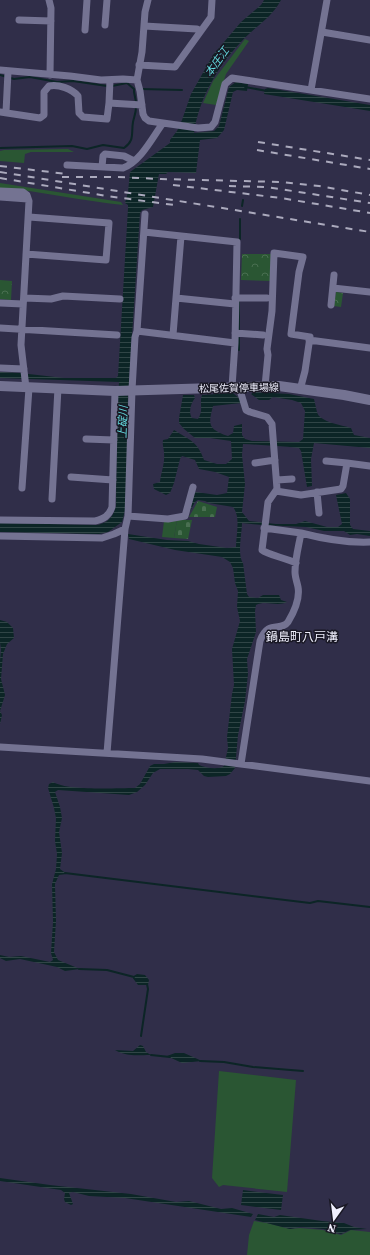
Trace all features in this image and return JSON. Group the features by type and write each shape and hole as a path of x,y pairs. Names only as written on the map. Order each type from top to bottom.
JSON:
{"main road":[{"path":"0,386 115,391"},
{"name":"松尾佐賀停車場線","path":"115,391 279,386 370,400"}],"street":[{"path":"85,30 87,0"},
{"path":"105,26 107,0"},
{"path":"148,0 145,12 139,65 137,105 145,118 149,121 198,128 211,127 215,122 225,84 232,78 370,99"},
{"path":"139,65 175,67 210,17 212,0"},
{"path":"312,90 327,0"},
{"path":"8,76 3,112 40,118 44,115 44,92 52,79 50,1"},
{"path":"19,20 51,21"},
{"path":"144,26 197,29 200,31"},
{"path":"322,32 370,40"},
{"path":"0,70 8,76 52,79 70,76 101,80 110,84 123,79 139,86"},
{"path":"52,79 73,91 78,96 79,113 83,117 107,119 110,84"},
{"path":"109,103 137,105"},
{"path":"66,165 102,168 123,168 128,166 134,161 163,123"},
{"path":"102,168 103,156 105,154 124,156 134,161"},
{"path":"0,191 23,192 27,195 28,199 29,217 21,345 27,386 22,488"},
{"path":"0,197 28,199"},
{"path":"107,753 125,529 128,516 132,390 145,214"},
{"path":"26,254 106,260 109,233 109,222 29,217"},
{"path":"144,232 237,242 235,301 236,387 246,410 267,417 272,424 277,480 276,491 268,502 262,550 266,553 296,563"},
{"path":"174,335 181,236"},
{"path":"265,386 268,355 267,350 272,311 274,253 303,257 299,272 292,334 310,337 305,372 300,390"},
{"path":"331,305 334,275"},
{"path":"333,288 370,292"},
{"path":"0,303 51,299 63,296 120,299"},
{"path":"176,298 235,301 267,298"},
{"path":"0,328 117,335"},
{"path":"137,331 235,343"},
{"path":"235,333 263,335"},
{"path":"309,340 370,348"},
{"path":"0,368 24,370"},
{"path":"52,499 58,388"},
{"path":"0,520 95,521 103,520 109,514 112,507 115,391"},
{"path":"86,439 114,440"},
{"path":"255,463 275,460"},
{"path":"326,461 370,466"},
{"path":"276,491 301,495 341,489 343,486 346,463"},
{"path":"71,477 113,480"},
{"path":"277,480 292,479"},
{"path":"128,516 168,519 185,516 193,487"},
{"path":"317,492 319,513"},
{"path":"265,525 321,538 352,543 370,542"},
{"path":"0,536 102,538 125,529"},
{"path":"239,764 262,634 268,628 284,625 287,622 298,596 295,574 301,533"},
{"path":"0,747 202,759 370,781"}],"green space":[{"path":"245,39 249,41 226,74 216,105 203,103 213,81"},
{"path":"68,149 74,152 31,152 25,154 24,163 0,161 0,151 4,150"},
{"path":"0,183 121,202 123,205 31,191 0,188"},
{"path":"242,254 271,254 271,281 241,280"},
{"path":"0,280 12,281 11,300 0,299"},
{"path":"336,292 343,293 341,307 334,306"},
{"path":"198,501 217,507 215,517 189,517"},
{"path":"177,520 174,538 162,537 164,521"},
{"path":"177,520 192,520 188,539 174,538"},
{"path":"219,1071 296,1080 287,1192 223,1185 219,1187 212,1178"},
{"path":"254,1221 290,1229 300,1228 323,1230 341,1235 351,1230 370,1232 370,1255 247,1255 249,1235"}],"water":[{"path":"264,0 281,0 268,17 246,36 224,62 210,84 196,120 194,133 214,131 219,126 229,87 236,82 248,84 247,91 237,90 233,92 224,130 217,138 200,140 196,173 168,172 166,174 159,174 153,207 142,210 140,213 128,397 126,507 122,522 108,532 99,534 0,532 0,523 98,525 108,521 113,513 116,506 117,402 119,382 0,378 0,372 64,378 116,378 118,376 128,208 128,205 125,203 128,192 130,172 170,143 170,140 177,131 182,120 191,94 213,55 241,22 261,5"},
{"path":"268,88 370,105 370,111 264,94 265,89"},
{"path":"254,392 289,394 314,399 317,412 322,418 331,423 351,428 354,435 370,438 370,448 314,443 311,459 312,486 307,487 301,451 299,448 243,444 242,455 245,484 242,512 249,521 276,524 296,524 305,521 327,527 338,527 342,524 336,495 346,493 350,499 350,525 353,529 370,531 370,536 357,534 350,535 344,531 324,531 306,527 242,523 240,555 243,563 247,594 249,597 258,598 263,595 279,595 281,600 287,602 279,604 264,603 256,605 256,632 247,659 248,674 245,701 238,735 235,768 226,776 208,777 204,776 198,770 160,769 153,773 145,785 137,792 129,795 58,790 55,792 62,818 59,832 62,853 60,869 67,874 59,875 55,884 56,921 54,952 58,960 80,969 65,971 57,967 20,959 6,961 0,958 0,955 9,957 21,956 50,962 53,960 51,953 53,922 52,884 56,869 57,854 55,841 56,818 48,788 49,784 53,782 69,787 81,788 135,788 140,784 150,766 154,764 175,762 198,763 199,765 212,768 224,766 228,748 227,737 234,685 232,649 240,621 237,607 238,591 235,583 233,568 230,562 222,557 175,550 129,539 128,534 167,540 188,541 227,548 236,547 238,526 237,516 233,507 198,500 195,502 189,513 193,494 196,492 217,495 227,493 229,477 215,472 199,469 195,460 182,456 170,493 166,495 154,489 153,484 160,482 164,461 163,440 168,439 174,430 196,445 204,460 217,464 226,464 232,459 231,441 210,438 195,438 179,423 183,395 194,395 195,398 191,405 190,413 192,418 198,419 201,413 202,395 233,393 241,400 241,403 213,406 210,418 211,426 217,431 228,436 233,433 234,426 242,424 242,435 245,439 252,441 299,442 303,439 305,411 301,403 273,397 269,400 259,400 251,394"},
{"path":"0,620 7,622 13,628 14,638 7,644 3,654 1,679 5,695 0,711 1,650"},
{"path":"0,711 2,715 0,724"},
{"path":"137,974 145,975 149,980 148,985 138,985 132,977"},
{"path":"140,1045 143,1046 146,1052 151,1055 128,1055 115,1050 133,1051"},
{"path":"175,1053 184,1053 202,1061 182,1063 167,1056"},
{"path":"0,1178 131,1194 176,1202 189,1201 221,1209 232,1208 253,1214 251,1217 125,1198 89,1196 73,1192 69,1193 73,1204 71,1205 65,1202 65,1193 61,1190 0,1181"},
{"path":"243,1190 283,1195 281,1210 241,1205"},
{"path":"258,1214 274,1217 280,1215 344,1223 354,1227 367,1229 350,1230 341,1234 323,1229 300,1227 290,1229 255,1220"}],"waterway":[{"path":"0,75 14,79 30,77 57,82 73,81 107,86"},
{"path":"112,86 127,83 134,89"},
{"path":"245,87 267,91"},
{"path":"134,89 136,102"},
{"path":"141,89 182,90"},
{"path":"0,148 72,146 87,149 103,145 124,148 130,142 132,136 136,107"},
{"path":"242,206 243,200"},
{"path":"240,219 240,239"},
{"path":"239,302 239,329"},
{"path":"239,338 239,350"},
{"path":"65,873 310,903 318,901 370,907"},
{"path":"79,969 107,970 134,977"},
{"path":"141,1036 148,989 147,984"},
{"path":"151,1055 170,1057"},
{"path":"200,1061 224,1062 253,1067 303,1071"}],"railway":[{"path":"258,142 370,160"},
{"path":"257,150 370,169"},
{"path":"0,166 67,174"},
{"path":"0,172 370,232"},
{"path":"62,177 118,177 282,182 319,186 370,195"},
{"path":"0,178 107,196 174,205"},
{"path":"173,185 281,198 370,213"},
{"path":"229,186 266,187 370,203"}],"district":[{"name":"鍋島町八戸溝","path":"302,637"}],"water label":[{"name":"本庄江","path":"217,62"},
{"name":"上碇川","path":"123,422"}]}
